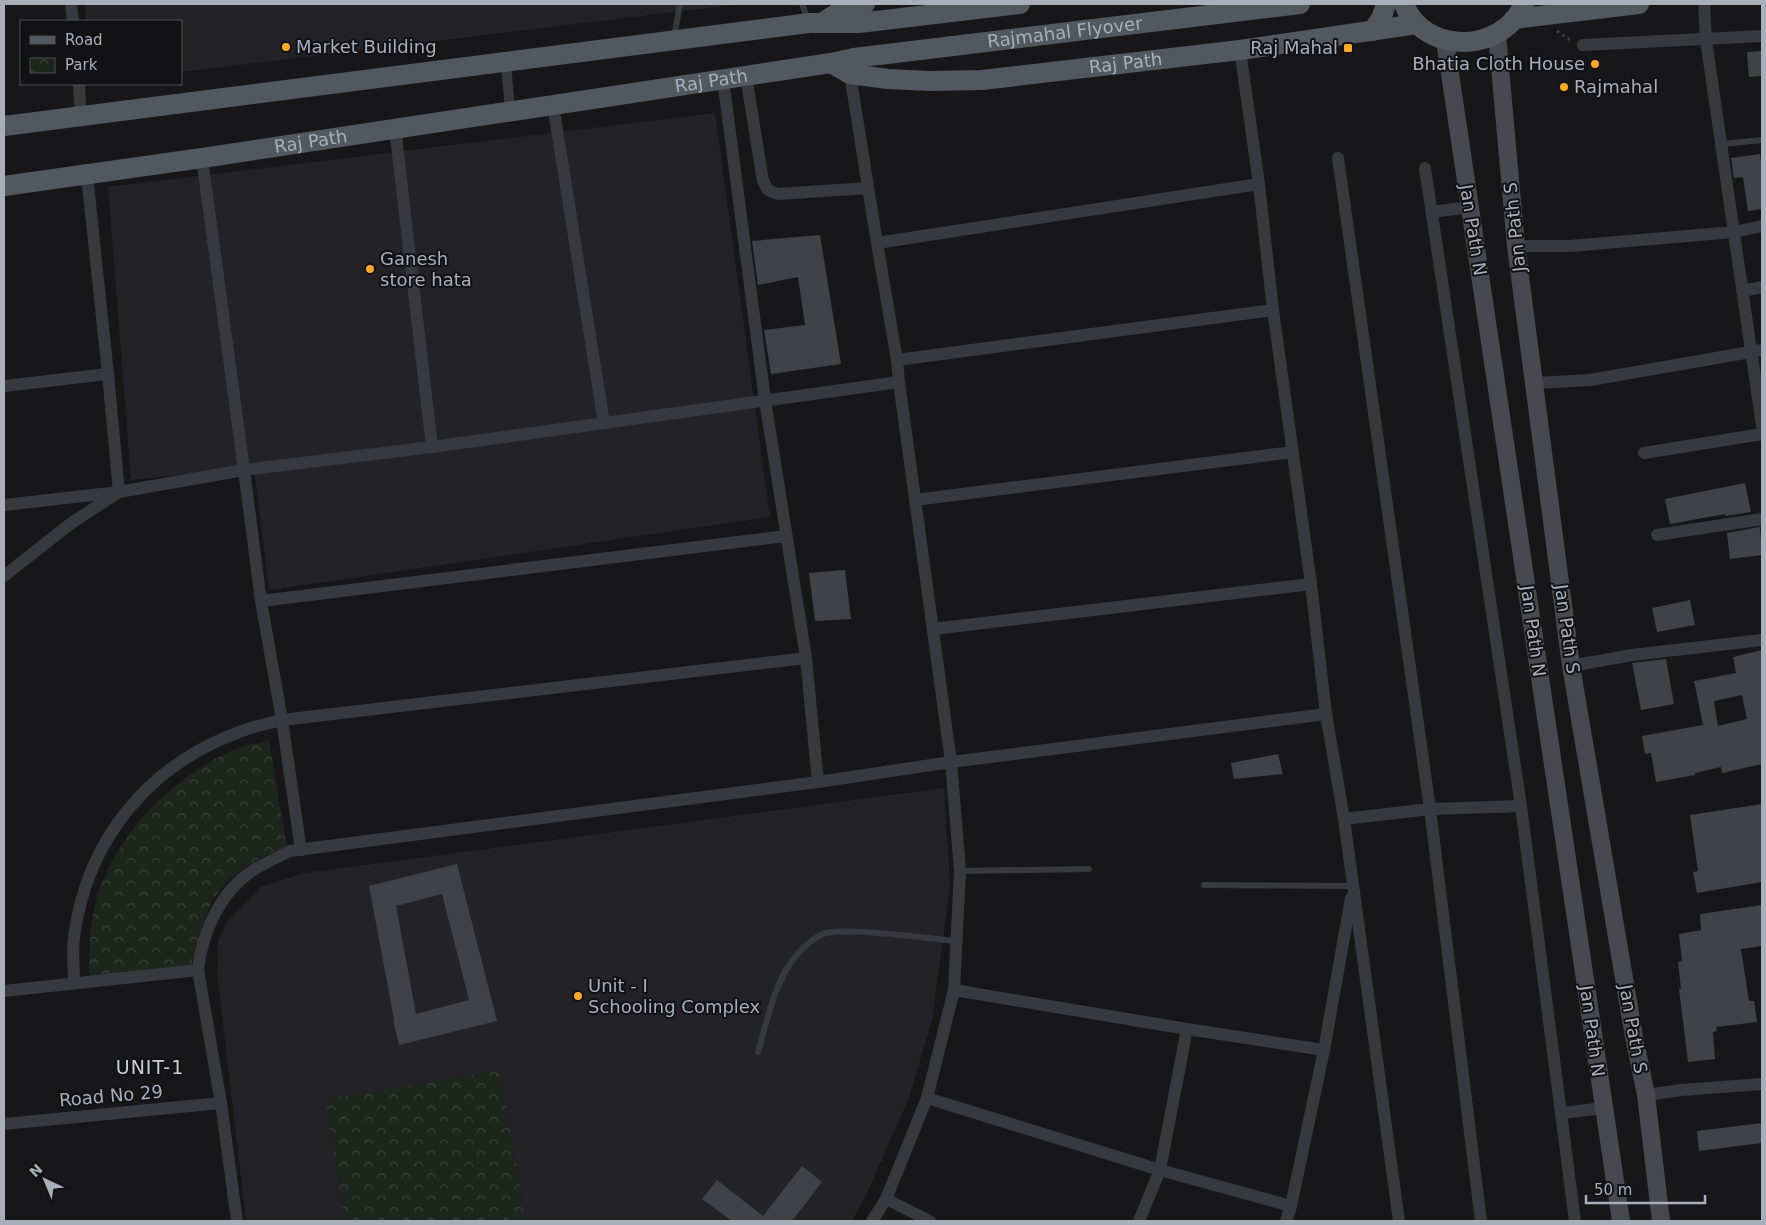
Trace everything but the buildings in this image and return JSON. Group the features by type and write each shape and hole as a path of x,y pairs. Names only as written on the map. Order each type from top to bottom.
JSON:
{"main road":[{"path":"4,126 816,23 845,6 865,4"},
{"name":"Rajmahal Flyover","path":"816,23 859,23 1020,4"},
{"name":"Rajmahal Flyover","path":"831,63 864,57 1300,4"},
{"path":"1372,31 1381,18 1386,4"},
{"path":"1404,4 1417,24 1430,34 1444,40 1463,43 1480,41 1497,34 1519,12 1639,4"},
{"name":"Raj Path","path":"4,186 553,106 831,63 850,74 905,80 982,80 1240,50 1417,24"},
{"name":"Jan Path S","path":"1497,34 1516,246 1571,666 1634,1037 1646,1095 1661,1221"},
{"name":"Jan Path N","path":"1444,40 1621,1221"}],"street":[{"path":"72,4 73,20"},
{"path":"1704,4 1706,40 1742,291 1757,351 1762,426"},
{"path":"1583,45 1762,36"},
{"path":"1240,50 1259,184 1273,310 1311,584 1326,714 1354,886 1399,1221"},
{"path":"506,62 510,112"},
{"path":"850,74 897,360 951,762 960,871 958,941 954,990 927,1098 886,1199 872,1221"},
{"path":"746,76 763,181 768,190 778,194 868,188"},
{"path":"722,79 765,400 806,658 818,782"},
{"path":"78,85 82,117"},
{"path":"553,106 604,423"},
{"path":"395,128 432,447"},
{"path":"202,158 261,601 282,720 301,850"},
{"path":"1338,158 1430,809 1481,1221"},
{"path":"1424,168 1521,806 1575,1221"},
{"path":"87,175 119,492"},
{"path":"877,243 1259,184"},
{"path":"1432,212 1470,207"},
{"path":"1516,246 1570,246 1734,232 1762,226"},
{"path":"1742,291 1762,287"},
{"path":"897,360 1273,310"},
{"path":"1534,383 1590,380 1757,351"},
{"path":"4,386 108,374"},
{"path":"4,505 119,492 244,470 432,447 899,382"},
{"path":"1644,453 1762,434"},
{"path":"915,500 1293,452"},
{"path":"4,576 70,524 119,492"},
{"path":"1657,535 1762,519"},
{"path":"261,601 786,536"},
{"path":"933,629 1311,584"},
{"path":"1571,666 1632,655 1762,640"},
{"path":"74,983 74,938 84,892 98,854 139,796 170,769 205,747 242,731 282,720 806,658"},
{"path":"236,1221 221,1103 198,970 200,954 206,930 233,888 254,870 290,851 818,782 951,762 1326,714"},
{"path":"1344,819 1430,809 1521,806"},
{"path":"1286,1221 1291,1206 1324,1050 1354,886"},
{"path":"4,992 198,970"},
{"path":"954,990 1324,1050"},
{"path":"1139,1221 1160,1170 1187,1029"},
{"path":"1646,1095 1681,1090 1762,1084"},
{"path":"927,1098 1160,1170 1291,1206"},
{"name":"Road No 29","path":"4,1124 221,1103"},
{"path":"1562,1113 1604,1108"},
{"path":"886,1199 930,1221"}],"lane":[{"path":"65,4 68,20"},
{"path":"674,41 680,4"},
{"path":"802,4 816,23"},
{"path":"1722,144 1762,140"},
{"path":"960,871 1089,869"},
{"path":"1204,885 1354,886"},
{"path":"758,1052 780,982 794,958 807,945 824,933 852,931 958,941"}],"shaded area":[{"name":"Market Building","path":"85,4 741,4 182,72 182,20 86,20"},
{"path":"715,113 770,517 269,590 254,467 131,480 108,187"},
{"name":"Unit - I Schooling Complex","path":"944,788 950,887 932,1020 909,1098 868,1191 852,1221 246,1221 217,973 218,941 228,920 261,887 304,873"}],"green space":[{"path":"269,740 287,847 251,863 231,878 222,888 208,910 191,965 89,977 91,927 99,892 110,865 125,840 163,796 186,778 210,762 236,749"},
{"path":"499,1070 526,1221 345,1221 325,1100"}],"place":[{"name":"Market Building","path":"286,47"},
{"name":"Raj Mahal","path":"1348,48"},
{"name":"Bhatia Cloth House","path":"1595,64"},
{"name":"Rajmahal","path":"1564,87"},
{"name":"Ganesh store hata","path":"370,269"},
{"name":"Unit - I Schooling Complex","path":"578,996"}],"district":[{"name":"UNIT-1","path":"150,1067"}]}
